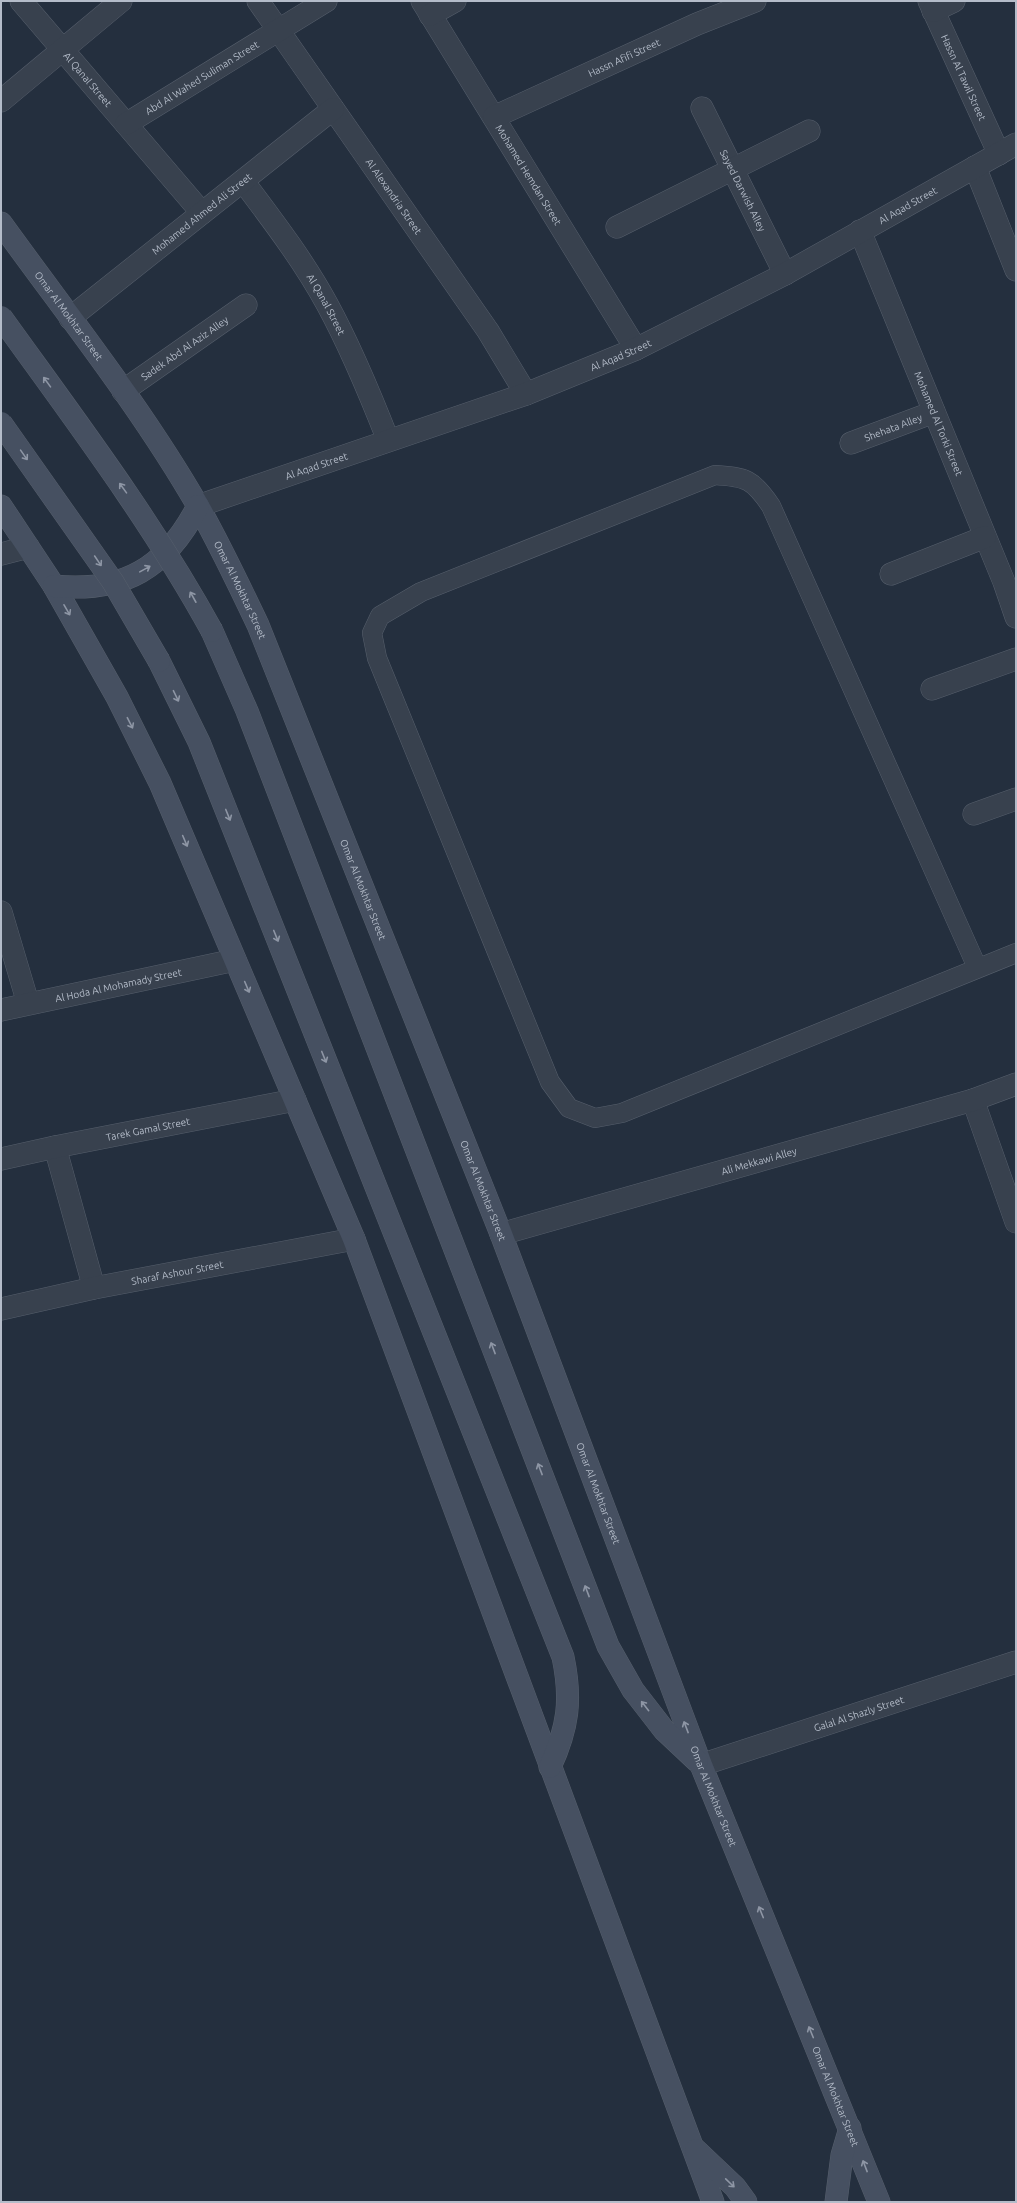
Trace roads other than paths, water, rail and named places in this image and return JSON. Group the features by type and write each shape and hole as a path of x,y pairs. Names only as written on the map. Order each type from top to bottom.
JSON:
{"main road":[{"name":"Omar Al Mokhtar Street","path":"1,223 123,391 198,506 234,574 280,676 501,1234 701,1765 879,2202"},
{"path":"1,317 137,507 178,571 212,631 250,718 608,1646 633,1690 664,1730 701,1765"},
{"path":"1,423 113,582 159,661 199,742 563,1657 568,1680 568,1710 560,1747 550,1768"},
{"path":"1,506 54,586 117,697 160,783 354,1239 713,2202"},
{"path":"54,586 79,588 104,586 129,578 151,566 171,549 186,529 198,506"},
{"path":"836,2202 842,2156 850,2128"},
{"path":"692,2146 735,2187 746,2202"}],"street":[{"name":"Al Qanal Street","path":"20,1 202,213"},
{"path":"1,101 121,1"},
{"name":"Al Alexandria Street","path":"258,1 278,32 488,331 526,394"},
{"name":"Abd Al Wahed Suliman Street","path":"126,124 278,32 326,1"},
{"path":"426,8 455,1"},
{"name":"Hassn Afifi Street","path":"494,118 697,24 755,1"},
{"path":"931,6 954,1"},
{"name":"Hassn Al Tawil Street","path":"931,6 1008,149"},
{"name":"Mohamed Hemdan Street","path":"426,8 636,349"},
{"name":"Sayed Darwish Alley","path":"702,108 785,274"},
{"name":"Mohamed Ahmed Ali Street","path":"70,318 333,109"},
{"path":"617,227 809,131"},
{"name":"Al Aqad Street","path":"198,506 526,394 636,349 785,274 1008,149"},
{"path":"975,167 1016,270"},
{"name":"Al Qanal Street","path":"243,181 288,240 327,304 360,370 388,440"},
{"name":"Mohamed Al Torki Street","path":"860,231 985,537 1010,580 1016,617"},
{"name":"Sadek Abd Al Aziz Alley","path":"123,391 246,305"},
{"name":"Shehata Alley","path":"851,443 934,412"},
{"path":"891,574 985,537"},
{"path":"1,554 28,547"},
{"path":"932,689 1016,659"},
{"path":"974,814 1016,799"},
{"path":"1,912 28,1003"},
{"name":"Al Hoda Al Mohamady Street","path":"1,1010 28,1003 235,960"},
{"name":"Ali Mekkawi Alley","path":"501,1234 973,1100 1016,1084"},
{"name":"Tarek Gamal Street","path":"1,1160 55,1147 295,1100"},
{"path":"973,1100 1014,1213"},
{"path":"55,1147 94,1288"},
{"name":"Sharaf Ashour Street","path":"1,1309 94,1288 354,1239"},
{"name":"Galal Al Shazly Street","path":"701,1765 1016,1662"}],"lane":[{"path":"977,968 771,506 758,487 739,476 715,475 421,592 380,616 372,633 377,658 550,1082 569,1108 595,1118 622,1113 1016,953"}]}
